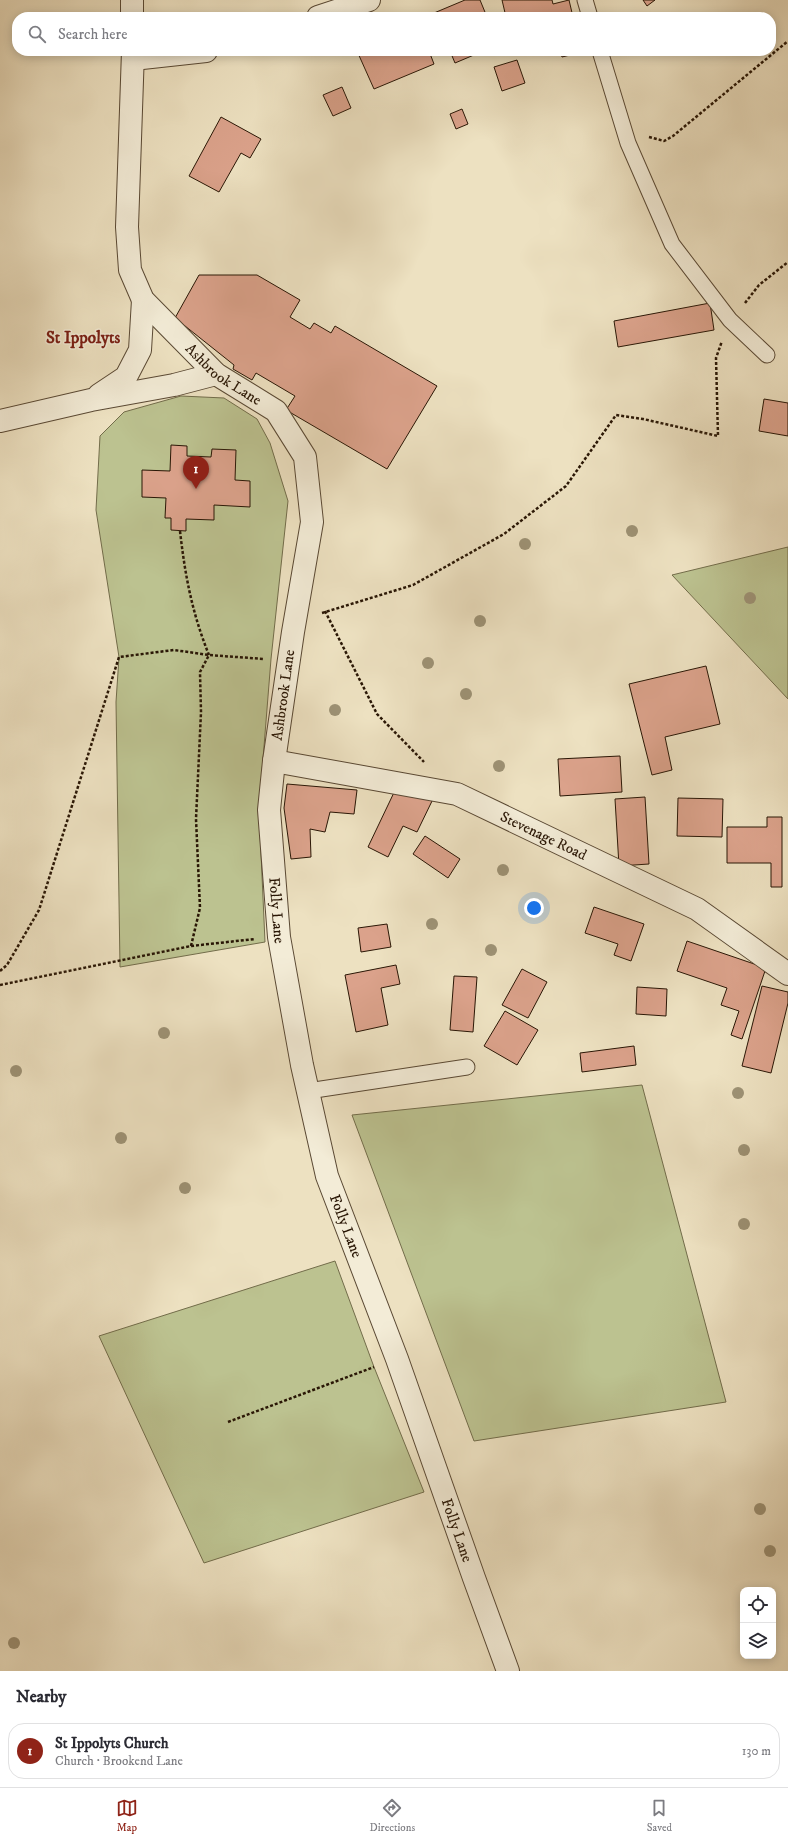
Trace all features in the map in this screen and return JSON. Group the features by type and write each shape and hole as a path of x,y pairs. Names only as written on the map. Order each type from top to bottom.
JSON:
{"street":[{"path":"132,0 132,12"},
{"path":"333,12 369,0"},
{"name":"Ashbrook Lane","path":"133,56 127,227 130,270 143,300 216,374 276,411 305,458 312,522 293,632 274,762"},
{"path":"91,400 126,377 140,350 143,300"},
{"path":"0,421 91,400 174,385 216,374"},
{"name":"Folly Lane","path":"274,762 269,810 280,937 308,1091 327,1176 397,1359 508,1671"},
{"name":"Stevenage Road","path":"274,762 457,794 697,909 788,974"}],"lane":[{"path":"585,0 589,12"},
{"path":"602,56 628,143 672,244 730,320 767,355"},
{"path":"308,1091 466,1067"}],"path":[{"path":"776,50 788,40"},
{"path":"644,132 648,137 656,140 664,141 673,136 769,56"},
{"path":"293,632 325,611 413,585 504,534 566,486 616,415 643,419 718,436 716,358 730,320 760,285 788,262"},
{"path":"180,531 185,576 197,626 209,655"},
{"path":"325,611 377,714 425,762"},
{"path":"0,971 7,965 39,910 119,657 174,650 209,655 271,659 288,665"},
{"path":"192,946 200,908 196,819 201,712 200,672 209,655"},
{"path":"0,985 192,946 280,937"},
{"path":"228,1422 397,1359"}],"green space":[{"path":"181,396 224,398 257,419 270,443 288,501 271,659 259,809 265,942 120,967 116,702 119,657 96,510 100,436 124,412"},
{"path":"788,547 788,699 672,575"},
{"path":"642,1085 726,1402 474,1441 352,1115"},
{"path":"335,1261 374,1367 424,1492 204,1563 99,1336"}],"building":[{"path":"465,0 480,0 485,12 436,12"},
{"path":"502,0 552,0 553,4 569,0 572,12 505,12"},
{"path":"643,0 655,0 647,6"},
{"path":"359,56 431,56 434,64 374,89"},
{"path":"452,56 472,56 455,63"},
{"path":"517,60 525,83 502,91 494,67"},
{"path":"342,87 351,108 333,116 323,95"},
{"path":"462,109 468,124 456,129 450,114"},
{"path":"221,117 261,139 250,158 241,153 219,192 189,176"},
{"path":"199,275 257,275 300,300 290,317 310,329 314,323 331,333 335,326 437,386 387,469 286,410 295,396 256,373 252,380 233,369 234,365 175,318"},
{"path":"710,303 714,330 618,347 614,321"},
{"path":"764,399 788,403 788,436 759,431"},
{"path":"171,445 187,446 187,456 211,457 212,449 236,450 235,480 250,481 250,507 214,505 214,520 186,519 186,531 171,530 171,518 165,518 166,498 142,497 142,470 170,471"},
{"path":"706,666 720,724 665,737 672,770 652,775 629,684"},
{"path":"620,756 622,792 560,796 558,759"},
{"path":"399,782 433,799 417,832 403,826 388,857 368,847"},
{"path":"287,784 357,790 354,814 330,812 325,832 310,829 311,857 291,859 284,808"},
{"path":"645,797 649,864 619,866 615,799"},
{"path":"678,798 723,799 722,837 677,836"},
{"path":"767,817 782,817 782,887 771,887 771,863 727,863 727,827 767,827"},
{"path":"425,836 460,859 448,878 413,854"},
{"path":"594,907 644,924 631,961 614,955 618,944 585,933"},
{"path":"387,924 391,947 361,952 358,928"},
{"path":"687,941 766,968 742,1039 731,1035 739,1011 721,1005 727,988 677,971"},
{"path":"396,965 400,984 381,988 388,1025 356,1032 345,975"},
{"path":"522,969 547,982 528,1018 502,1005"},
{"path":"454,976 477,977 473,1032 450,1030"},
{"path":"762,986 788,992 788,1003 771,1073 742,1066"},
{"path":"637,987 667,989 666,1016 636,1014"},
{"path":"505,1011 538,1030 517,1065 484,1046"},
{"path":"634,1046 636,1065 582,1072 580,1053"}],"place":[{"name":"St Ippolyts Church","path":"196,489"}],"district":[{"name":"St Ippolyts","path":"83,337"}]}
